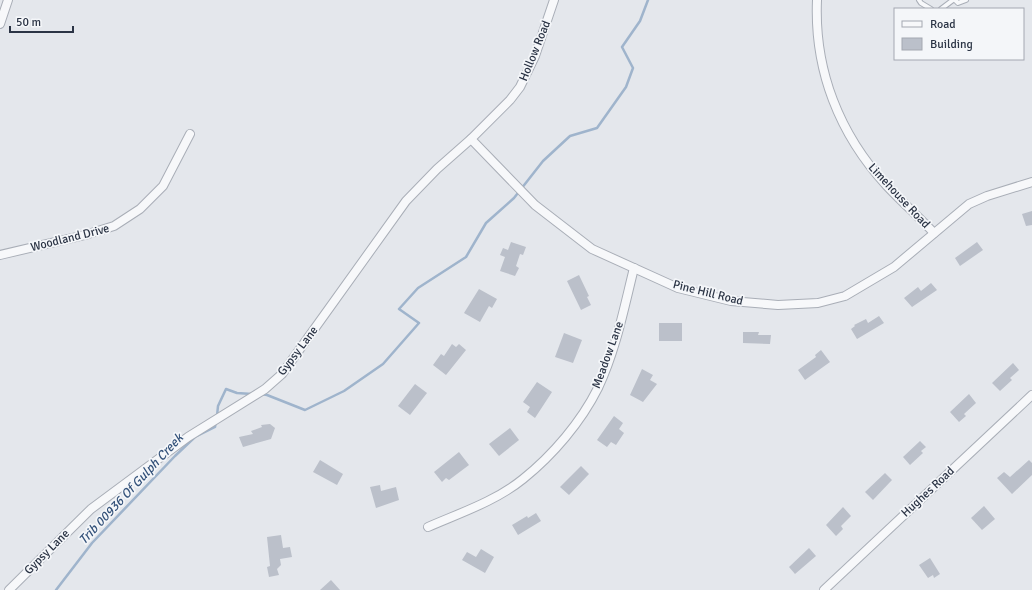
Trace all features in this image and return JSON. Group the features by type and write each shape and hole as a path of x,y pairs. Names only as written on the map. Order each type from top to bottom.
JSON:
{"street":[{"path":"0,24 8,0"},
{"name":"Hollow Road","path":"510,100 520,88 535,56 554,0"},
{"name":"Limehouse Road","path":"817,0 818,38 821,60 832,99 844,127 869,165 887,186 934,234"},
{"name":"Gypsy Lane","path":"9,590 91,509 188,437 265,389 282,374 406,201 436,169 471,139 510,100"},
{"name":"Woodland Drive","path":"0,255 85,235 114,226 140,209 163,186 190,134"},
{"name":"Pine Hill Road","path":"471,139 535,205 592,250 678,288 731,301 778,305 818,303 845,296 894,267 969,204 987,196 1032,182"},
{"name":"Meadow Lane","path":"428,527 491,499 523,480 548,456 577,422 598,388 617,338 634,268"},
{"name":"Hughes Road","path":"824,590 1032,395"}],"lane":[{"path":"919,0 929,8"},
{"path":"942,8 954,0 958,3 966,0"}],"building":[{"path":"1032,211 1032,225 1026,226 1022,214"},
{"path":"511,242 526,247 523,255 520,254 516,266 519,268 515,276 500,271 505,257 500,255 503,248 508,250"},
{"path":"977,242 983,250 960,266 955,258"},
{"path":"579,275 589,296 587,297 591,305 581,310 567,281"},
{"path":"931,283 937,290 912,307 904,298 918,287 921,291"},
{"path":"479,289 497,299 492,308 489,306 480,322 464,313"},
{"path":"879,316 884,323 857,339 851,329 855,326 854,325 866,319 868,323"},
{"path":"659,323 682,323 682,341 659,341"},
{"path":"743,332 759,332 758,335 771,335 770,344 743,343"},
{"path":"564,333 582,340 573,363 555,357"},
{"path":"452,344 456,347 459,344 466,350 446,375 433,365 441,354 444,356"},
{"path":"821,350 830,362 805,380 798,370 816,357 815,355"},
{"path":"1013,363 1019,370 1010,378 1012,380 1000,391 992,383"},
{"path":"642,369 653,375 650,380 657,384 643,402 630,395"},
{"path":"537,382 552,392 535,418 527,412 530,407 523,402"},
{"path":"415,384 427,393 410,415 398,406"},
{"path":"969,394 976,403 964,414 966,416 959,422 950,412"},
{"path":"614,416 623,423 619,429 624,433 616,445 611,442 607,447 597,440"},
{"path":"270,424 275,428 271,439 243,447 239,437 253,434 251,431 262,427 261,425"},
{"path":"510,428 519,440 499,456 489,444"},
{"path":"920,441 926,447 921,451 923,453 910,465 903,457"},
{"path":"459,452 469,465 449,480 446,478 442,482 434,472"},
{"path":"320,460 343,474 337,485 313,472"},
{"path":"1029,460 1032,463 1032,475 1012,494 997,478 1004,472 1010,477"},
{"path":"581,466 589,474 569,495 560,487"},
{"path":"885,473 892,480 873,500 865,492"},
{"path":"380,485 381,491 396,487 399,500 376,508 370,487"},
{"path":"984,506 995,519 982,530 971,518"},
{"path":"843,507 851,516 841,526 843,529 836,536 826,525"},
{"path":"536,513 541,521 518,535 512,525 527,516 528,518"},
{"path":"281,535 283,548 290,547 292,557 280,559 281,565 277,569 279,575 269,577 267,567 270,566 267,537"},
{"path":"809,548 816,556 795,574 789,567"},
{"path":"481,549 494,557 485,573 462,560 467,552 476,557"},
{"path":"930,558 940,574 934,578 933,575 928,578 919,565"},
{"path":"331,580 340,590 320,590"}],"waterway":[{"name":"Trib 00936 Of Gulph Creek","path":"261,394 305,410 344,391 383,364 419,323 399,309 418,288 466,257 486,223 514,198 543,161 570,136 597,128 626,87 633,68 622,47 640,21 648,0"},
{"name":"Trib 00936 Of Gulph Creek","path":"217,416 218,406 226,389 237,393 252,394"},
{"name":"Trib 00936 Of Gulph Creek","path":"56,590 92,543 175,456 195,437 215,427 216,421"}]}
